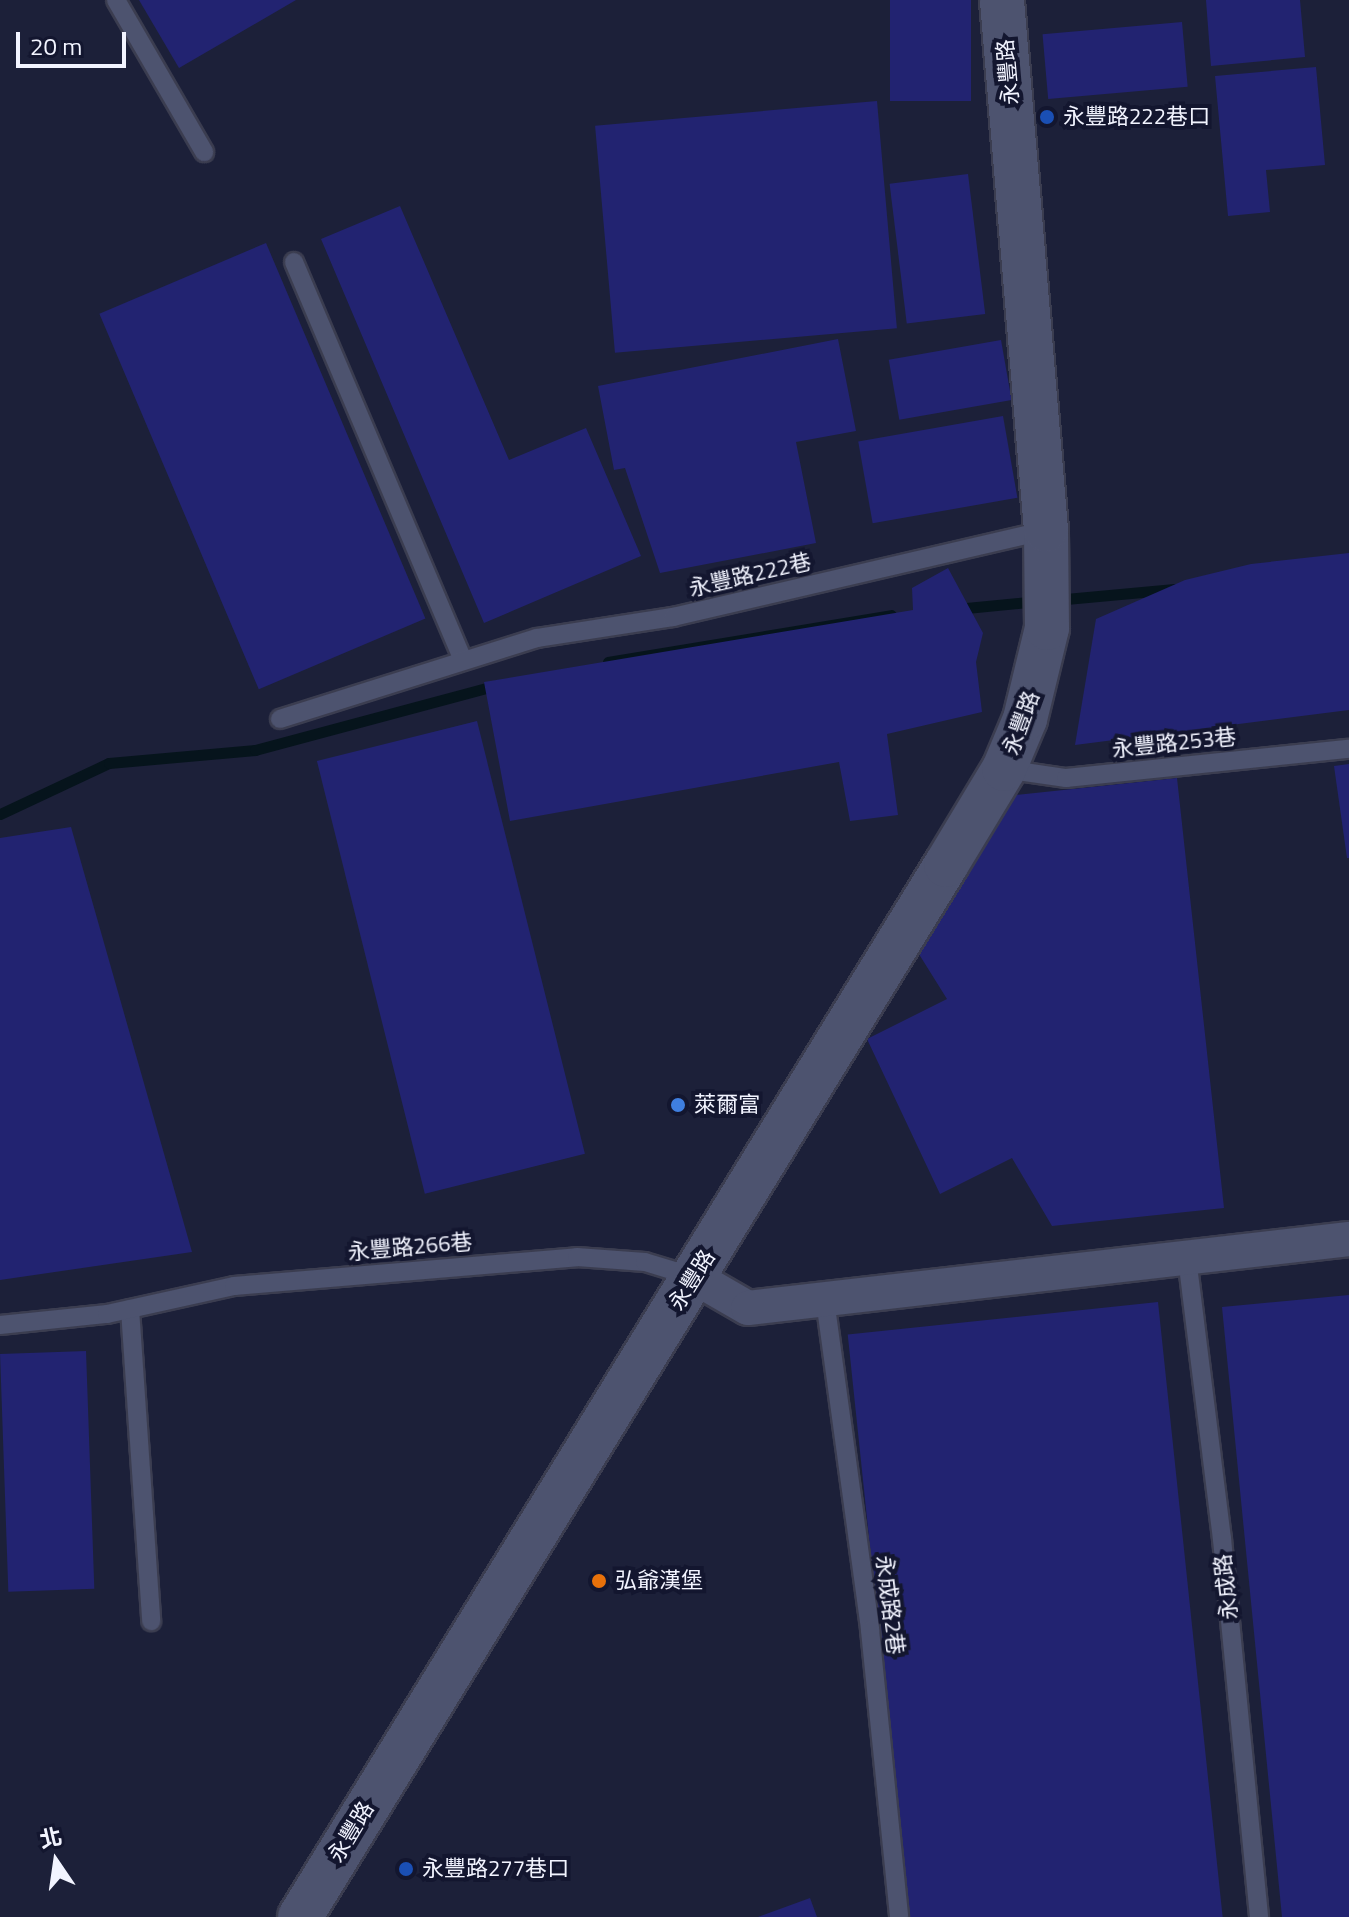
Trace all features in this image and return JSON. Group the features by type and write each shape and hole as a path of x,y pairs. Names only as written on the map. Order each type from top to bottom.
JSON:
{"street":[{"name":"永豐路","path":"300,1917 1004,769 1025,719 1047,628 1048,575 1002,0"},
{"path":"694,1277 748,1308 1349,1239"}],"lane":[{"path":"116,0 204,152"},
{"path":"294,262 463,660"},
{"name":"永豐路222巷","path":"280,719 537,638 673,617 1046,530"},
{"name":"永豐路253巷","path":"1004,769 1066,778 1349,749"},
{"name":"永豐路266巷","path":"1,1323 130,1309 234,1286 577,1257 645,1262 694,1277"},
{"name":"永成路","path":"1187,1258 1222,1539 1259,1917"},
{"name":"永成路2巷","path":"825,1300 870,1630 899,1917"},
{"path":"130,1309 151,1621"}],"building":[{"path":"139,0 296,0 179,68"},
{"path":"890,0 971,0 971,101 890,101"},
{"path":"1206,0 1300,0 1305,57 1211,66"},
{"path":"1182,22 1188,87 1048,99 1043,34"},
{"path":"1316,67 1325,165 1266,170 1270,212 1228,216 1215,76"},
{"path":"877,101 897,328 615,353 595,126"},
{"path":"968,174 985,314 907,324 890,184"},
{"path":"400,206 509,460 586,428 641,556 484,623 321,239"},
{"path":"266,243 425,619 259,689 99,314"},
{"path":"838,339 856,431 796,442 816,543 660,573 625,468 614,470 598,386"},
{"path":"1001,340 1012,400 899,420 889,360"},
{"path":"1003,416 1017,498 873,523 858,442"},
{"path":"1349,553 1349,710 1075,745 1096,619 1185,580 1251,564"},
{"path":"948,568 983,633 976,662 982,712 887,734 898,815 850,821 839,762 510,821 484,682 913,610 912,588"},
{"path":"477,721 585,1154 425,1194 317,761"},
{"path":"1349,764 1349,858 1347,858 1334,766"},
{"path":"1177,778 1224,1208 1052,1226 1012,1158 940,1194 867,1039 947,999 912,943 998,797"},
{"path":"71,827 192,1252 0,1280 0,838"},
{"path":"1349,1295 1349,1917 1282,1917 1222,1307"},
{"path":"1158,1302 1223,1917 909,1917 848,1335"},
{"path":"86,1351 94,1589 8,1592 0,1354"},
{"path":"810,1898 817,1917 758,1917"}],"waterway":[{"path":"1055,600 1174,589"},
{"path":"956,609 1038,601"},
{"path":"608,662 891,615"},
{"path":"0,814 109,763 255,750 497,685"}],"place":[{"name":"永豐路222巷口","path":"1047,117"},
{"name":"萊爾富","path":"678,1105"},
{"name":"弘爺漢堡","path":"599,1581"},
{"name":"永豐路277巷口","path":"406,1869"}]}
